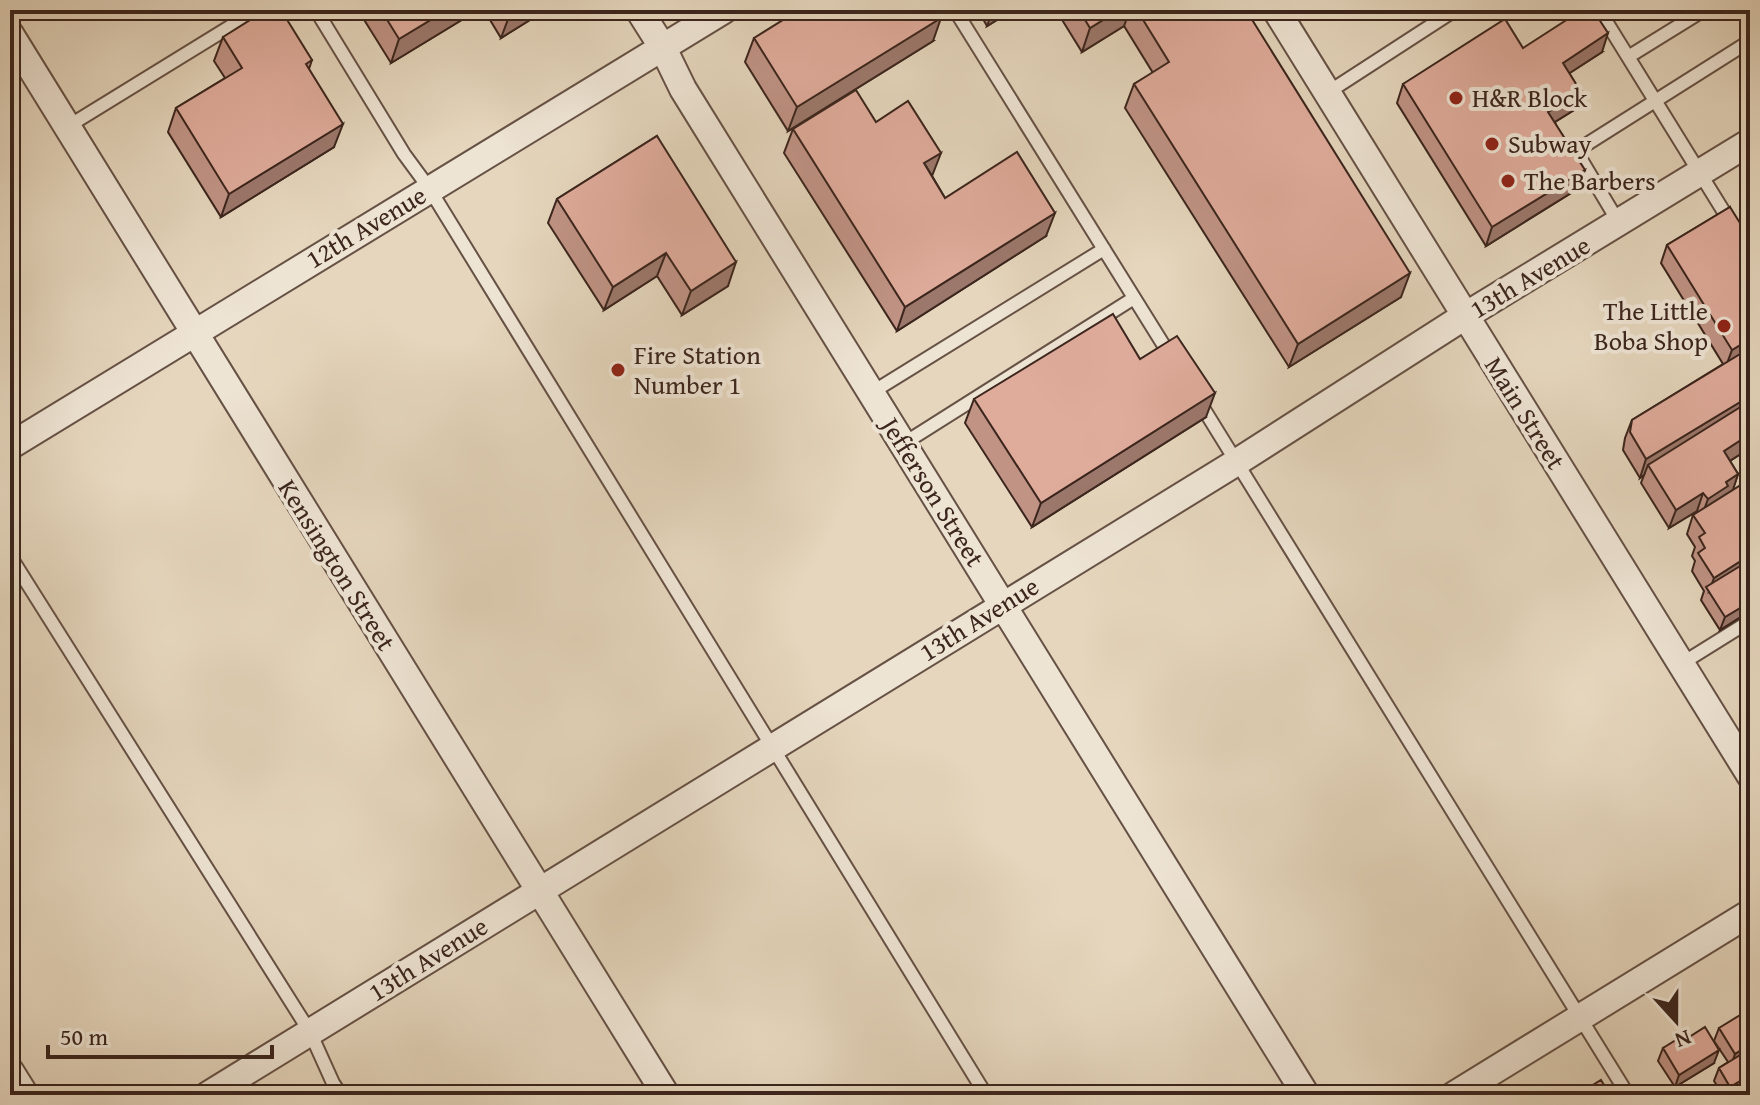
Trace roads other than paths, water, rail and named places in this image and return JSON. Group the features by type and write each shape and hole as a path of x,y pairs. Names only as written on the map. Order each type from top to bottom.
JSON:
{"street":[{"name":"Jefferson Street","path":"639,10 663,48 683,89 1306,1095"},
{"name":"12th Avenue","path":"10,446 724,10"},
{"name":"Main Street","path":"1283,15 1327,93 1465,316 1681,664 1748,766"},
{"name":"Kensington Street","path":"10,34 666,1095"},
{"name":"13th Avenue","path":"208,1095 1237,462 1465,316 1750,142"},
{"path":"1454,1095 1750,913"},
{"path":"10,1071 25,1095"}],"lane":[{"path":"67,127 257,10"},
{"path":"316,10 404,154 429,188 986,1095"},
{"path":"955,10 1181,373"},
{"path":"1327,93 1455,10"},
{"path":"1599,10 1737,234"},
{"path":"1628,57 1704,10"},
{"path":"1619,223 1576,151 1750,41"},
{"path":"871,393 1104,249"},
{"path":"903,444 1134,298"},
{"path":"1197,397 1628,1095"},
{"path":"10,556 310,1032 341,1095"},
{"path":"1681,664 1750,621"}],"place":[{"name":"H&R Block","path":"1456,98"},
{"name":"Subway","path":"1492,144"},
{"name":"The Barbers","path":"1508,181"},
{"name":"The Little Boba Shop","path":"1724,326"},
{"name":"Fire Station Number 1","path":"618,370"}]}
